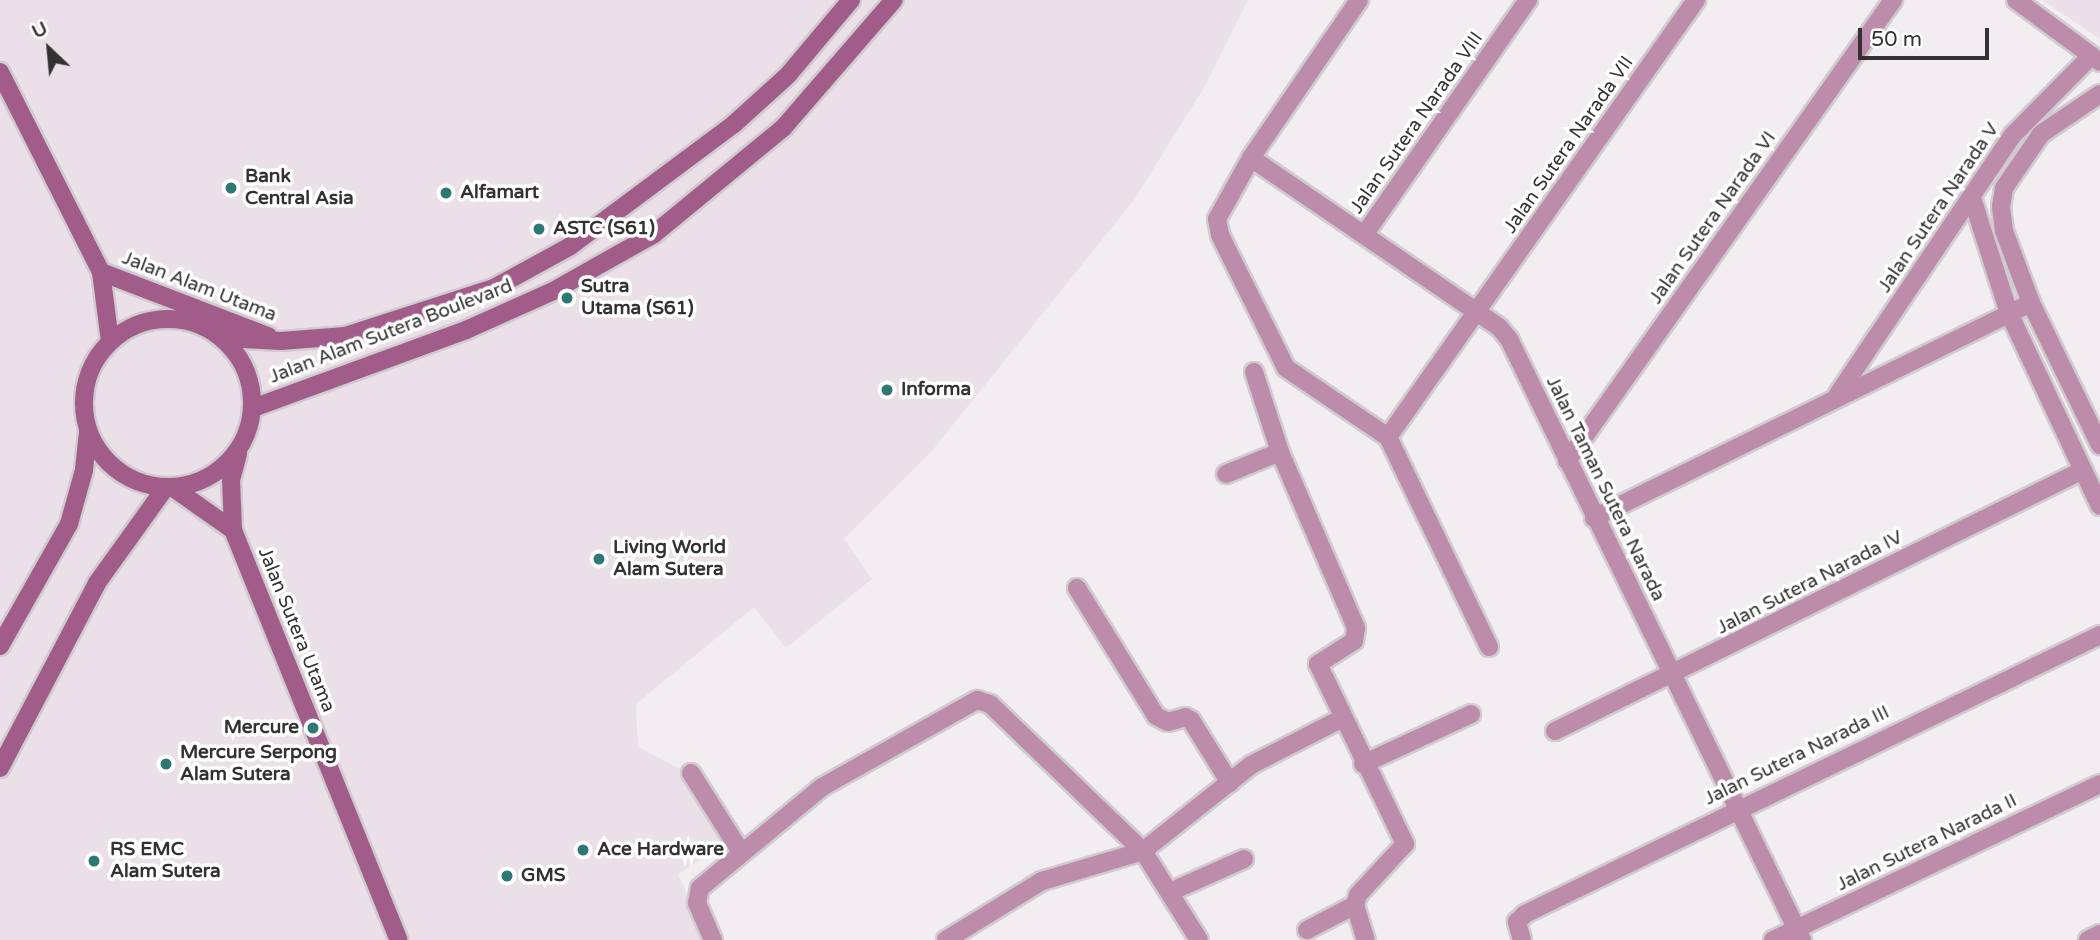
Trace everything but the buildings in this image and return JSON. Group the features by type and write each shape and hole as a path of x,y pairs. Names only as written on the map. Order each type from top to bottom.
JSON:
{"main road":[{"name":"Jalan Alam Sutera Boulevard","path":"224,338 281,341 345,336 415,316 494,288 569,247 734,124 788,75 851,0"},
{"name":"Jalan Alam Sutera Boulevard","path":"253,408 466,330 554,291 654,234 783,128 894,0"},
{"name":"Jalan Alam Utama","path":"0,72 102,272 110,341"},
{"name":"Jalan Alam Utama","path":"102,272 281,341"},
{"path":"167,319 203,325 224,338 241,358 251,382 253,408 240,447 222,468 199,482 169,487 141,483 119,472 101,454 89,432 83,408 86,383 110,341 131,327 167,319"},
{"path":"0,646 69,524 84,470 89,432"},
{"name":"Jalan Sutera Utama","path":"240,447 231,480 233,530 399,940"},
{"path":"169,487 233,530"},
{"path":"0,768 97,583 169,487"}],"street":[{"path":"1360,0 1251,158 1217,219 1276,353 1296,377 1388,437 1489,647"},
{"name":"Jalan Sutera Narada VIII","path":"1364,235 1528,0"},
{"name":"Jalan Sutera Narada VII","path":"1388,437 1478,314 1696,0"},
{"name":"Jalan Sutera Narada VI","path":"1567,461 1893,0"},
{"path":"2017,0 2095,59"},
{"name":"Jalan Sutera Narada V","path":"1837,396 2030,113 2095,59"},
{"path":"2100,94 2041,134 2004,188 2004,231 2031,303 2100,445"},
{"name":"Jalan Taman Sutera Narada","path":"1251,158 1478,314 1509,339 1799,934"},
{"path":"1972,198 2009,313 2100,506"},
{"name":"Jalan Sutera Narada V","path":"1594,518 1837,396 2031,303"},
{"path":"1254,372 1280,452 1356,628 1354,641 1318,664 1341,719 1405,844 1364,885 1356,905 1366,940"},
{"path":"1226,474 1280,452"},
{"name":"Jalan Sutera Narada IV","path":"1555,731 2083,470"},
{"path":"1077,588 1156,716 1168,722 1185,717 1191,720 1230,783"},
{"name":"Jalan Sutera Narada III","path":"1520,931 1737,808 2100,635"},
{"path":"713,940 697,903 700,888 822,787 977,700 990,704 1143,851 1199,940"},
{"path":"1363,764 1471,715"},
{"path":"947,940 1042,881 1143,851 1267,755 1341,719"},
{"path":"691,773 741,852"},
{"name":"Jalan Sutera Narada II","path":"1773,940 1799,934 2100,783"},
{"path":"1170,892 1244,859"},
{"path":"1307,930 1356,905"},
{"path":"2088,940 2100,934"}],"shaded area":[{"path":"0,0 1248,0 1205,86 1134,200 931,452 844,539 872,579 786,648 754,607 636,704 638,747 682,770 727,843 678,874 707,940 0,940"},
{"path":"2042,0 2100,0 2100,39"}],"place":[{"name":"Bank Central Asia","path":"231,188"},
{"name":"Alfamart","path":"446,193"},
{"name":"ASTC (S61)","path":"539,229"},
{"name":"Sutra Utama (S61)","path":"567,298"},
{"name":"Informa","path":"887,390"},
{"name":"Living World Alam Sutera","path":"599,559"},
{"name":"Mercure","path":"313,728"},
{"name":"Mercure Serpong Alam Sutera","path":"166,764"},
{"name":"Ace Hardware","path":"583,850"},
{"name":"RS EMC Alam Sutera","path":"94,861"},
{"name":"GMS","path":"507,876"}]}
